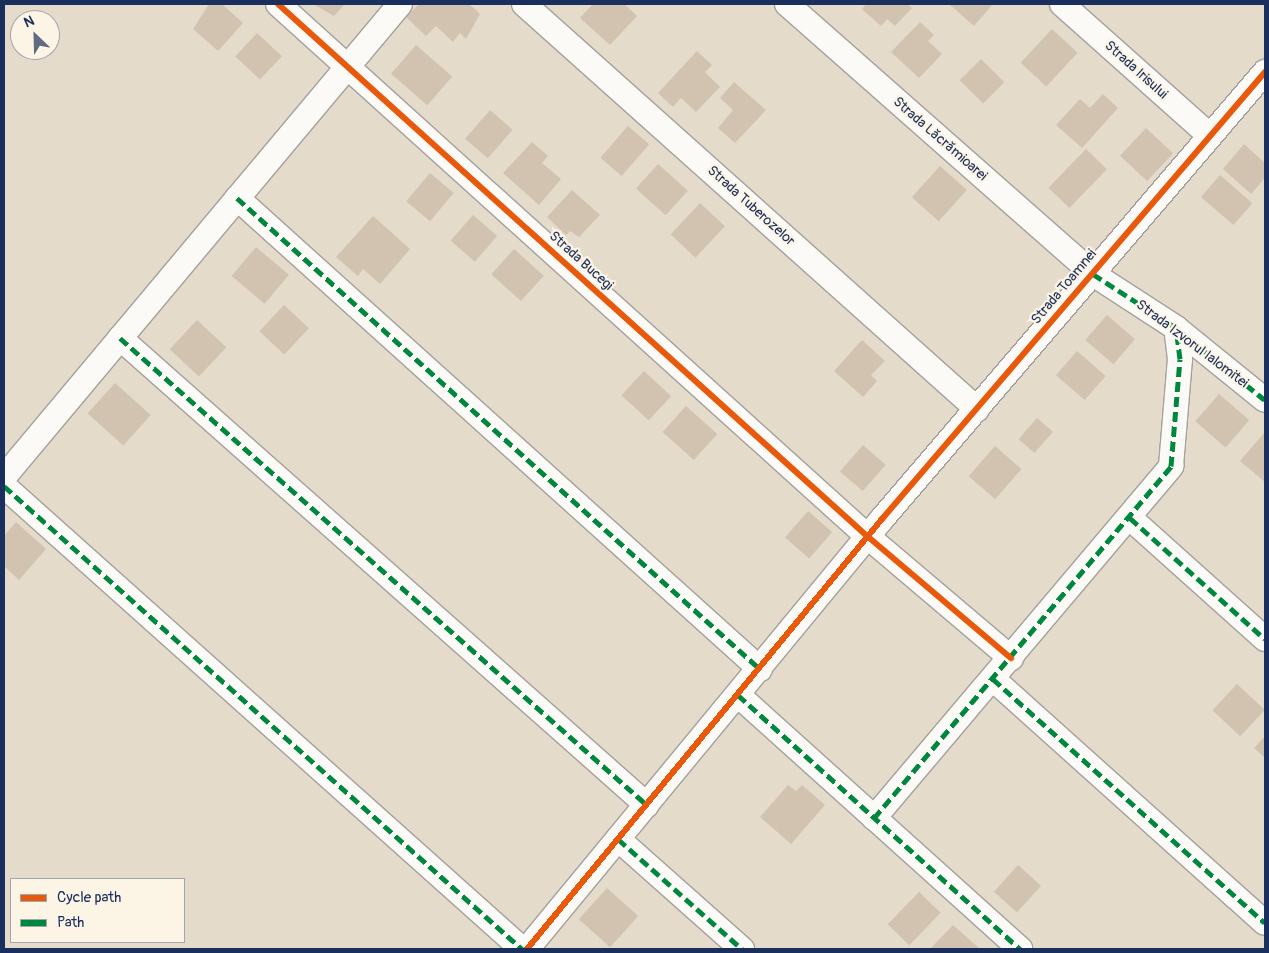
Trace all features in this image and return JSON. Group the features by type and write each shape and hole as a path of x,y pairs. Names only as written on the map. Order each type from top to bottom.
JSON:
{"street":[{"name":"Strada Bucegi","path":"278,4 347,67 875,527 1011,658"},
{"path":"4,477 400,4"},
{"name":"Strada Tuberozelor","path":"524,4 977,409"},
{"name":"Strada Lăcrămioarei","path":"787,4 1093,274"},
{"name":"Strada Irisului","path":"1062,4 1210,136"},
{"name":"Strada Toamnei","path":"527,949 760,669 875,527 1265,72"},
{"path":"237,198 760,669"},
{"name":"Strada Izvorul Ialomitei","path":"1093,274 1176,328 1265,400"},
{"path":"874,818 1130,518 1171,466 1180,359 1176,328"},
{"path":"120,338 647,805"},
{"path":"4,486 522,949"},
{"path":"1130,518 1265,639"},
{"path":"993,679 1265,923"},
{"path":"738,695 1020,949"},
{"path":"618,839 742,949"}],"building":[{"path":"209,4 222,4 243,23 218,51 193,29"},
{"path":"313,4 345,4 334,16"},
{"path":"419,4 469,4 480,14 466,39 460,33 453,42 436,26 426,36 406,17"},
{"path":"593,4 624,4 637,16 610,45 580,18"},
{"path":"866,4 907,4 912,8 895,26 887,19 881,26 862,9"},
{"path":"949,4 993,4 974,26"},
{"path":"920,22 934,35 928,41 942,54 919,78 891,52"},
{"path":"1052,29 1078,53 1046,87 1021,63"},
{"path":"257,33 282,56 260,80 235,56"},
{"path":"416,45 452,76 427,105 391,74"},
{"path":"697,51 712,65 705,72 720,87 696,112 681,98 673,107 658,93"},
{"path":"981,59 1004,82 983,104 960,80"},
{"path":"734,82 766,110 735,143 718,128 733,110 720,98"},
{"path":"1103,94 1118,108 1082,148 1056,125 1080,99 1090,108"},
{"path":"490,110 513,130 488,158 465,139"},
{"path":"628,126 649,144 622,176 600,158"},
{"path":"1146,128 1173,153 1147,181 1120,156"},
{"path":"532,142 548,156 542,163 561,179 539,205 503,173"},
{"path":"1244,144 1265,163 1265,178 1251,194 1223,169"},
{"path":"1086,149 1107,169 1069,208 1048,188"},
{"path":"658,164 688,191 666,215 636,189"},
{"path":"940,166 967,190 939,221 912,197"},
{"path":"430,173 454,193 430,221 406,201"},
{"path":"1220,175 1252,203 1233,225 1201,197"},
{"path":"572,190 600,215 579,237 570,231 566,235 547,217"},
{"path":"700,203 725,226 696,258 671,234"},
{"path":"473,215 497,236 475,262 451,241"},
{"path":"373,216 410,249 380,284 363,269 358,276 336,257"},
{"path":"256,247 289,275 265,304 232,276"},
{"path":"514,249 544,276 521,301 491,274"},
{"path":"284,305 309,328 284,355 259,331"},
{"path":"1107,315 1135,339 1113,364 1085,340"},
{"path":"197,320 226,347 199,377 170,349"},
{"path":"862,340 885,361 871,375 877,381 863,397 834,371"},
{"path":"1077,351 1106,376 1085,400 1056,375"},
{"path":"644,371 671,396 649,420 621,395"},
{"path":"115,383 151,415 123,446 88,413"},
{"path":"1219,394 1249,420 1226,447 1195,421"},
{"path":"686,406 717,434 694,460 663,432"},
{"path":"1037,418 1053,432 1034,453 1019,439"},
{"path":"1265,432 1265,482 1240,461"},
{"path":"863,445 886,465 863,491 840,471"},
{"path":"995,446 1021,469 995,499 969,476"},
{"path":"808,511 832,532 809,558 785,537"},
{"path":"16,522 46,549 19,580 4,566 4,536"},
{"path":"1237,684 1265,710 1240,736 1212,710"},
{"path":"1265,736 1265,758 1254,748"},
{"path":"788,785 796,791 802,785 825,805 791,844 760,817"},
{"path":"1018,865 1041,886 1017,912 994,892"},
{"path":"607,888 638,916 610,947 579,919"},
{"path":"919,892 941,913 909,945 888,924"},
{"path":"953,925 980,949 930,949"}],"marked path":[{"path":"237,198 760,669"},
{"path":"1093,274 1176,328 1265,400"},
{"path":"874,818 1171,466 1180,359 1176,328"},
{"path":"120,338 647,805"},
{"path":"4,486 522,949"},
{"path":"1130,518 1265,639"},
{"path":"993,679 1265,923"},
{"path":"738,695 1020,949"},
{"path":"618,839 742,949"}],"cycle path":[{"path":"278,4 867,536 1011,658"},
{"path":"527,949 882,519 1265,72"}]}
